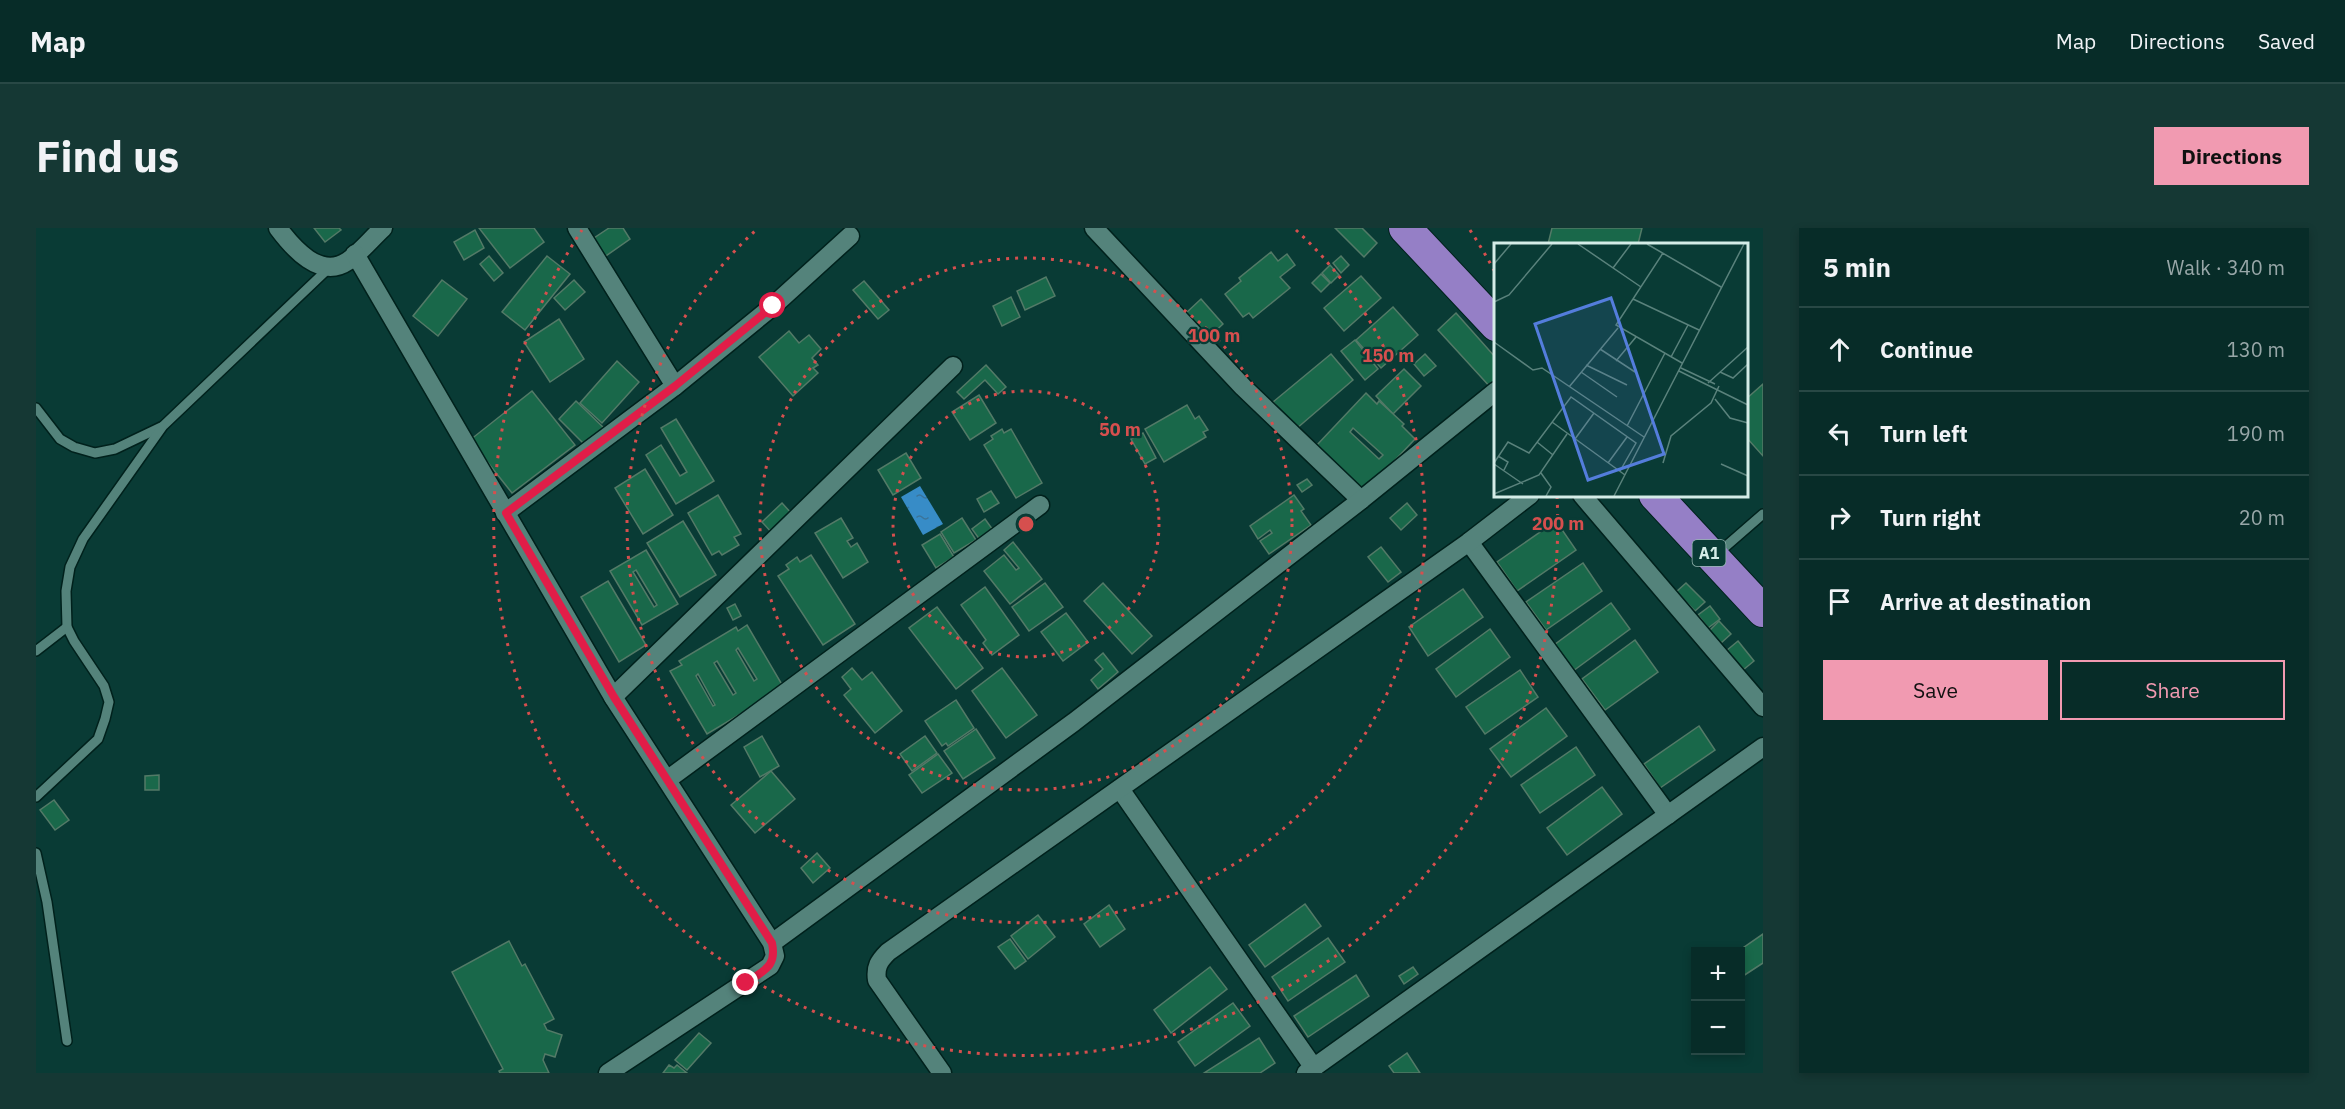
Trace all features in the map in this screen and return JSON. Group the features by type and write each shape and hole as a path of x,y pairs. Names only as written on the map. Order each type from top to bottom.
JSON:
{"highway":[{"path":"1405,228 1494,323"},
{"name":"A1","path":"1656,496 1763,611"}],"street":[{"path":"278,228 292,247 304,257 317,264 332,266 347,262 383,228"},
{"path":"577,228 675,386"},
{"path":"1094,228 1243,387 1361,500"},
{"path":"506,513 675,386 773,306 850,236"},
{"path":"356,254 614,697 772,943 775,956 770,966 608,1073"},
{"path":"614,697 953,366"},
{"path":"772,943 1074,722 1361,500 1494,393"},
{"path":"942,1073 877,980 875,970 888,952 1469,542 1529,496"},
{"path":"1583,496 1763,707"},
{"path":"667,780 1040,505"},
{"path":"1469,542 1668,815"},
{"path":"1120,789 1310,1070 1763,747"}],"lane":[{"path":"36,797 98,739 109,702 104,686 74,641 68,627 66,591 70,567 84,539 163,426 332,266"},
{"path":"36,408 60,439 95,453 115,449 163,426"},
{"path":"1713,557 1763,514"},
{"path":"36,651 68,627"},
{"path":"36,853 47,902 68,1041"}],"water":[{"path":"920,486 943,524 923,535 901,497"}],"building":[{"path":"314,228 339,228 341,230 325,242"},
{"path":"479,228 534,228 544,242 510,268"},
{"path":"609,228 623,228 630,239 603,258 591,240"},
{"path":"1335,228 1362,228 1377,243 1364,257"},
{"path":"1552,228 1642,228 1638,243 1548,243"},
{"path":"475,230 484,248 464,260 454,242"},
{"path":"1271,252 1278,261 1287,254 1295,265 1280,277 1290,288 1253,318 1249,313 1243,317 1225,294 1241,281 1239,278"},
{"path":"489,256 503,273 494,281 480,264"},
{"path":"547,256 570,274 525,330 502,312"},
{"path":"1341,256 1349,265 1341,273 1333,263"},
{"path":"1330,265 1339,275 1331,283 1322,273"},
{"path":"1321,274 1330,283 1321,292 1312,283"},
{"path":"1361,276 1381,298 1344,331 1324,308"},
{"path":"1046,277 1055,296 1025,310 1017,291"},
{"path":"442,280 467,299 438,336 413,316"},
{"path":"574,280 585,292 565,310 554,298"},
{"path":"864,281 889,310 878,319 853,290"},
{"path":"1011,297 1020,317 1002,326 993,306"},
{"path":"1201,299 1223,324 1208,338 1186,313"},
{"path":"1393,307 1418,335 1381,368 1356,340"},
{"path":"1456,313 1494,356 1494,388 1492,389 1438,330"},
{"path":"559,319 584,359 550,382 524,342"},
{"path":"789,331 799,343 809,335 821,349 812,358 818,365 813,368 818,373 793,396 759,357"},
{"path":"1355,340 1378,369 1365,380 1341,351"},
{"path":"1331,354 1353,380 1296,429 1273,402"},
{"path":"1425,354 1436,366 1424,376 1414,364"},
{"path":"617,361 639,382 602,423 580,403"},
{"path":"986,365 1006,387 998,394 985,380 964,399 957,392"},
{"path":"1404,369 1421,386 1393,414 1376,396"},
{"path":"1763,384 1763,456 1748,439 1748,397"},
{"path":"532,391 575,445 512,493 470,440"},
{"path":"1366,393 1377,404 1379,401 1404,424 1402,426 1415,439 1365,492 1316,446","holes":["1353,428 1383,455 1379,459 1350,432"]},
{"path":"979,395 996,423 970,440 952,412"},
{"path":"576,401 606,430 588,448 559,419"},
{"path":"1187,405 1195,419 1199,416 1208,430 1203,432 1206,437 1164,462 1145,429"},
{"path":"676,419 714,481 676,504 646,455 661,445 680,476 687,472 661,428"},
{"path":"1002,429 1004,433 1011,429 1042,483 1016,498 984,445 993,439 991,436"},
{"path":"1143,433 1156,458 1145,464 1131,439"},
{"path":"906,453 921,478 893,495 878,470"},
{"path":"645,469 673,515 643,534 615,488"},
{"path":"1307,479 1312,485 1302,492 1297,485"},
{"path":"991,491 999,503 984,512 977,499"},
{"path":"718,495 741,534 734,537 739,545 722,555 719,551 712,555 688,513"},
{"path":"1294,495 1311,525 1269,554 1260,541 1272,533 1270,530 1258,539 1250,526"},
{"path":"782,503 792,514 772,533 762,522"},
{"path":"1407,503 1417,515 1401,530 1390,518"},
{"path":"841,518 853,538 847,541 851,547 857,543 868,562 843,578 815,533"},
{"path":"962,518 976,540 954,553 941,532"},
{"path":"985,519 993,530 980,540 972,529"},
{"path":"683,521 716,575 680,597 647,543"},
{"path":"1556,521 1576,550 1517,591 1497,562"},
{"path":"940,534 954,557 936,568 922,545"},
{"path":"1013,542 1042,579 1010,604 984,571 1004,555 1016,570 1019,568 1004,550"},
{"path":"1381,547 1401,572 1388,582 1368,557"},
{"path":"646,550 678,604 642,625 610,571","holes":["636,570 657,605 654,607 633,572"]},
{"path":"811,555 855,624 823,645 778,576 789,569 786,565 797,557 800,562"},
{"path":"1583,563 1602,591 1546,630 1526,602"},
{"path":"608,581 646,645 619,662 581,597"},
{"path":"1045,583 1063,607 1029,631 1012,607"},
{"path":"1103,583 1152,636 1132,654 1084,601"},
{"path":"1686,583 1705,602 1695,611 1676,592"},
{"path":"985,587 1019,635 992,655 983,643 986,640 961,605"},
{"path":"1463,589 1483,617 1428,656 1409,627"},
{"path":"1611,603 1630,629 1573,671 1554,645"},
{"path":"735,604 741,616 733,620 727,608"},
{"path":"1710,606 1720,619 1708,628 1698,615"},
{"path":"937,607 983,668 956,689 909,628"},
{"path":"1066,613 1088,642 1063,661 1041,632"},
{"path":"1719,621 1731,634 1721,643 1709,631"},
{"path":"747,625 784,688 707,734 670,671 682,665 679,661 736,627 738,631","holes":["738,648 757,679 754,681 736,650","717,661 736,693 733,695 714,663","698,674 715,705 713,706 696,676"]},
{"path":"1490,629 1510,657 1456,697 1436,669"},
{"path":"1635,640 1658,672 1605,710 1582,679"},
{"path":"1738,641 1754,661 1743,670 1726,651"},
{"path":"1103,653 1118,672 1098,689 1091,680 1103,669 1095,660"},
{"path":"852,668 862,680 872,672 902,711 875,733 844,695 851,689 842,677"},
{"path":"1002,668 1037,715 1006,738 972,691"},
{"path":"1520,670 1538,697 1485,734 1466,707"},
{"path":"956,700 974,728 948,746 946,743 942,746 925,721"},
{"path":"1546,708 1567,736 1511,777 1490,749"},
{"path":"1699,726 1715,750 1660,788 1644,764"},
{"path":"976,729 995,758 963,779 944,751"},
{"path":"762,736 779,766 760,777 744,747"},
{"path":"925,736 937,753 912,771 900,754"},
{"path":"1576,747 1595,775 1540,813 1521,785"},
{"path":"938,754 952,773 922,793 909,775"},
{"path":"771,771 795,799 755,833 731,805"},
{"path":"159,775 159,790 145,790 145,776"},
{"path":"1602,787 1622,814 1567,855 1547,828"},
{"path":"54,800 69,820 55,830 40,810"},
{"path":"817,853 830,868 813,883 801,868"},
{"path":"1305,904 1321,926 1265,967 1249,945"},
{"path":"1109,905 1125,929 1100,947 1084,924"},
{"path":"1038,915 1055,937 1028,959 1011,936"},
{"path":"1763,934 1763,963 1745,975 1745,947"},
{"path":"1328,938 1345,962 1288,1001 1272,977"},
{"path":"1010,939 1026,961 1015,969 998,947"},
{"path":"509,941 522,966 525,964 554,1019 544,1024 547,1030 562,1035 555,1057 545,1054 543,1060 549,1073 500,1073 499,1071 503,1069 452,972"},
{"path":"1210,967 1227,989 1171,1033 1154,1010"},
{"path":"1413,967 1418,974 1404,984 1399,976"},
{"path":"1356,975 1369,996 1308,1037 1294,1016"},
{"path":"1233,1003 1250,1026 1195,1066 1178,1042"},
{"path":"699,1033 711,1043 687,1070 675,1060"},
{"path":"1259,1038 1275,1063 1260,1073 1204,1073"},
{"path":"1407,1053 1420,1073 1394,1073 1389,1066"},
{"path":"669,1065 674,1068 677,1065 687,1073 663,1073"}],"route":[{"path":"746,983 770,966 775,956 772,943 614,697 506,513 675,386 773,306"}]}
